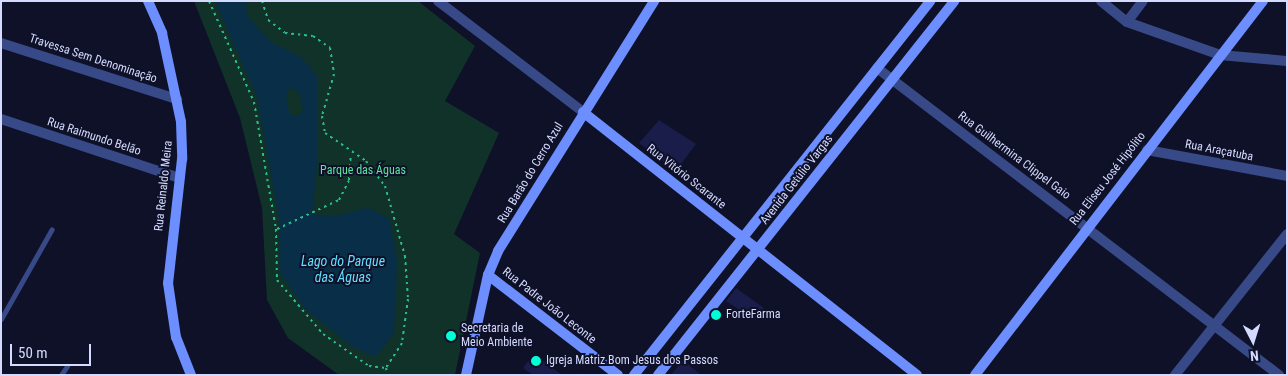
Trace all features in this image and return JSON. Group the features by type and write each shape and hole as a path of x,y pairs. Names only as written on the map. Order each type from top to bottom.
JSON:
{"main road":[{"name":"Rua Reinaldo Meira","path":"148,1 162,32 183,141 168,283 176,337 191,375"},
{"name":"Rua Barão do Cerro Azul","path":"466,375 488,275 583,112 654,1"},
{"name":"Avenida Getúlio Vargas","path":"634,375 930,1"},
{"name":"Avenida Getúlio Vargas","path":"658,375 954,1"},
{"name":"Rua Eliseu José Hipólito","path":"975,375 1086,226 1263,1"},
{"name":"Rua Vitório Scarante","path":"583,112 757,251 917,375"},
{"name":"Rua Padre João Leconte","path":"488,275 618,375"}],"street":[{"name":"Rua Vitório Scarante","path":"438,1 583,112"},
{"path":"1101,1 1127,22 1220,55 1287,61"},
{"path":"1127,22 1143,1"},
{"name":"Travessa Sem Denominação","path":"1,43 176,99"},
{"name":"Rua Guilhermina Clippel Gaio","path":"877,68 1215,324 1278,375"},
{"name":"Rua Raimundo Belão","path":"1,119 180,178"},
{"name":"Rua Araçatuba","path":"1147,150 1287,176"},
{"path":"1175,375 1287,234"}],"lane":[{"path":"1,319 52,229"},
{"path":"61,375 67,366"}],"path":[{"path":"209,1 254,102 278,228 277,280 296,308 358,359 369,366 386,368"},
{"path":"262,1 268,20 285,33 313,36 330,48 334,74 322,116 325,133 351,154 366,161 381,176 405,256 408,299 402,343 386,368 388,375"},
{"path":"278,228 339,200 350,180 351,154"}],"green space":[{"name":"Parque das Águas","path":"194,1 418,1 475,46 445,101 499,133 454,234 480,253 455,375 339,375 288,338 267,300 262,208 240,118"}],"water":[{"name":"Lago do Parque das Águas","path":"215,1 246,1 247,16 271,42 301,57 317,76 317,169 312,214 334,216 368,208 389,218 397,258 396,311 393,335 375,357 353,347 305,309 280,273 279,219 257,97","holes":["290,87 300,93 303,111 297,117 289,113 286,95"]}],"building":[{"path":"659,120 696,144 676,171 639,143"},
{"path":"736,288 764,308 755,320 726,301"},
{"name":"Igreja Matriz Bom Jesus dos Passos","path":"534,354 562,375 533,375 523,368"},
{"path":"683,360 701,375 671,375"}],"place":[{"name":"ForteFarma","path":"716,315"},
{"name":"Secretaria de Meio Ambiente","path":"451,336"},
{"name":"Igreja Matriz Bom Jesus dos Passos","path":"536,361"}]}
